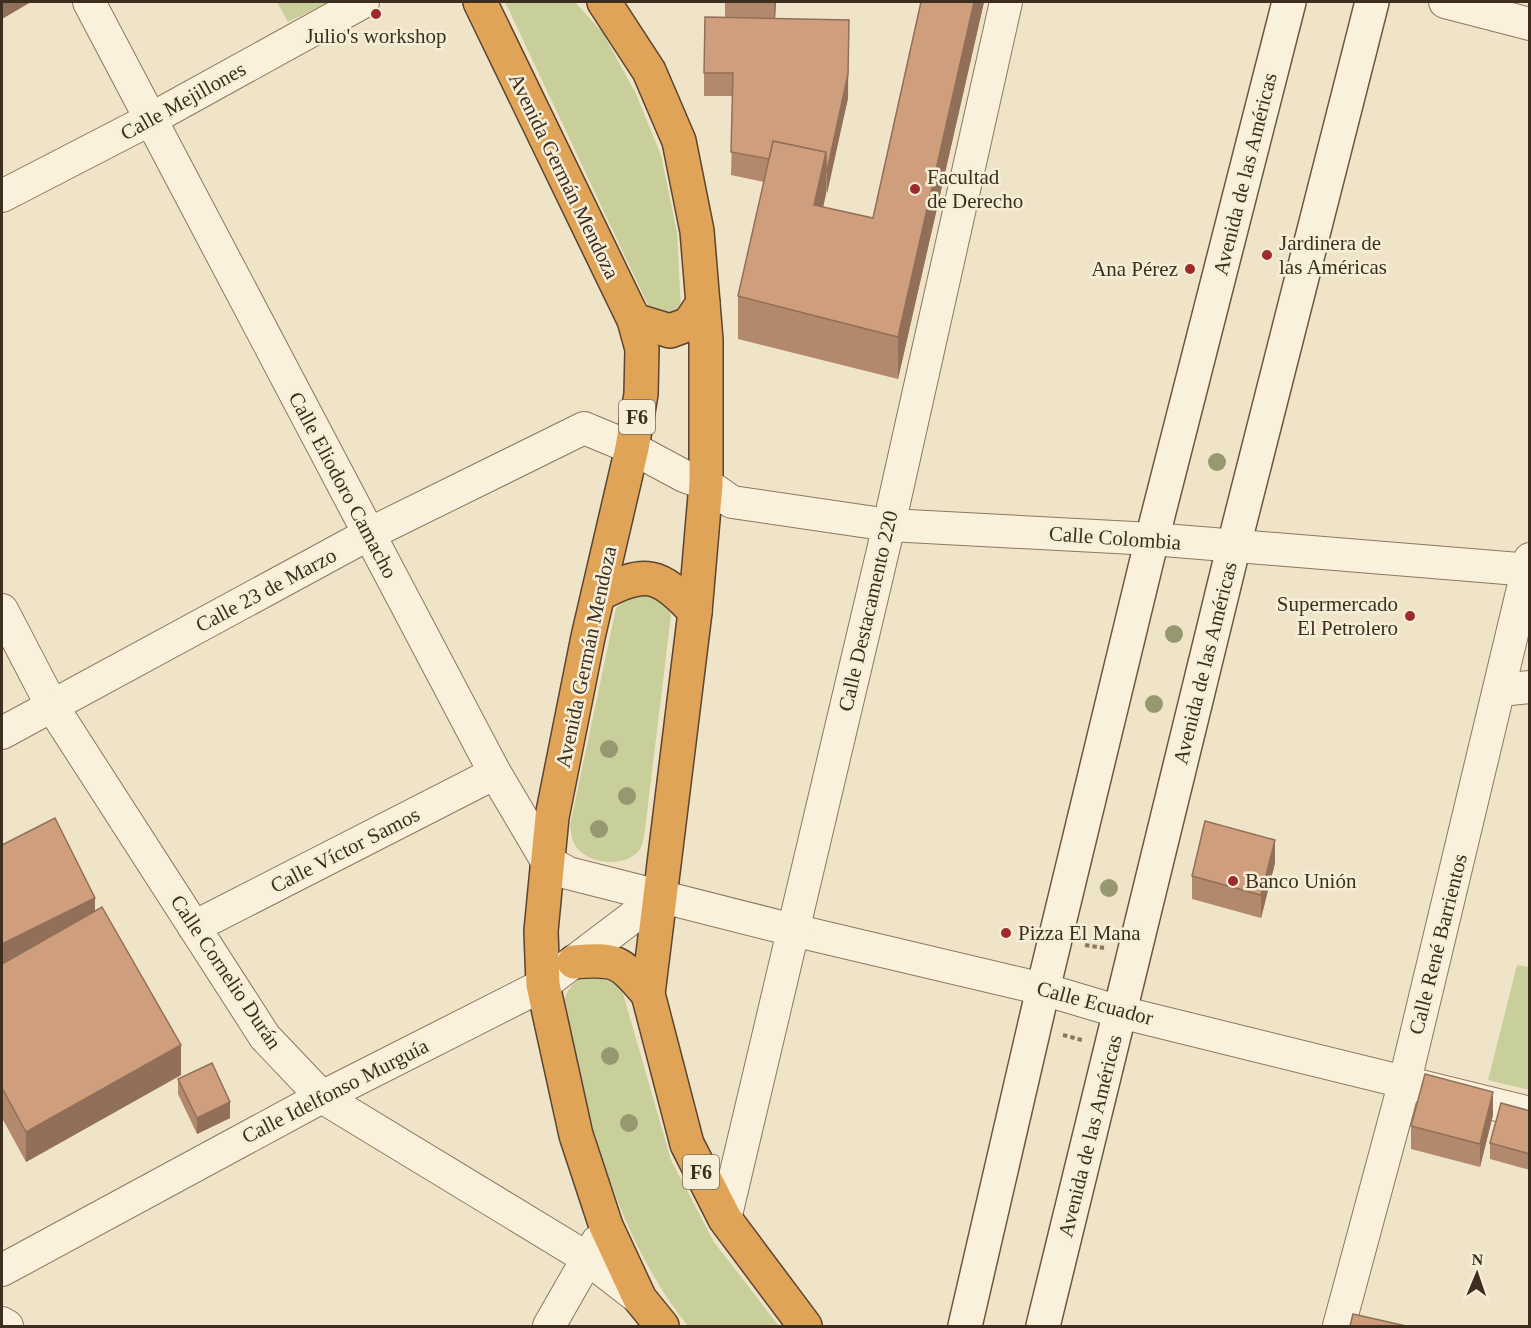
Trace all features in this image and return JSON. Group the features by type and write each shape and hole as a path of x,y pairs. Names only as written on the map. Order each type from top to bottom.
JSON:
{"highway":[{"name":"Avenida Germán Mendoza","path":"480,2 634,320 642,349 641,394 632,448 588,637 552,817 541,931 543,985 576,1135 606,1226 640,1299 662,1326"},
{"name":"F6","path":"604,2 648,71 679,141 697,231 706,340 706,484 695,612 648,994 687,1144 725,1219 805,1326"},
{"path":"634,320 670,331 689,324 703,303"},
{"path":"598,595 634,578 658,580 677,592 695,612"},
{"path":"574,962 595,960 617,963 629,972 648,994"}],"main road":[{"name":"Avenida de las Américas","path":"965,1326 1033,1031 1152,539 1289,2"},
{"name":"Avenida de las Américas","path":"1043,1326 1234,545 1372,2"}],"street":[{"name":"Calle Eliodoro Camacho","path":"89,2 495,773 547,861"},
{"name":"Calle Mejillones","path":"2,196 151,119 363,2"},
{"name":"Calle Destacamento 220","path":"725,1219 889,525 1006,2"},
{"path":"1445,2 1530,24"},
{"name":"Calle 23 de Marzo","path":"2,733 369,534 584,428 632,448 684,476 706,484"},
{"name":"Calle Colombia","path":"706,484 732,502 889,525 1152,539 1529,566"},
{"name":"Calle René Barrientos","path":"1339,1326 1515,689 1529,566"},
{"name":"Calle Cornelio Durán","path":"2,610 52,706 265,1037 322,1097 587,1258 640,1299"},
{"name":"Calle Víctor Samos","path":"194,927 495,773"},
{"path":"547,861 567,873 659,897"},
{"name":"Calle Ecuador","path":"659,897 1043,989 1120,1012 1530,1113"},
{"name":"Calle Idelfonso Murguía","path":"2,1270 322,1097 543,985 659,897"},
{"path":"549,1326 606,1226"},
{"path":"2,1323 7,1326"}],"path":[{"path":"1056,936 1133,957"},
{"path":"1033,1031 1044,1034 1053,1032 1090,1042 1098,1049 1110,1051"}],"green space":[{"path":"277,2 329,2 288,22"},
{"path":"505,2 575,2 603,33 636,94 661,155 677,232 681,309 677,320 655,320"},
{"path":"644,592 665,603 671,615 645,830 641,847 635,855 619,861 602,861 586,856 577,849 572,839 570,825 616,608 630,596"},
{"path":"1517,965 1529,967 1529,1090 1488,1080"},
{"path":"582,977 604,979 622,990 671,1160 714,1242 779,1326 688,1326 648,1265 616,1196 603,1159 591,1123 568,1026 564,1007 566,994"}],"building":[{"name":"Facultad de Derecho","path":"921,2 974,2 898,337 738,296 773,141 826,152 814,205 873,218"},
{"path":"705,17 849,20 848,74 827,171 826,152 773,141 769,159 731,152 733,73 704,73"},
{"path":"55,818 95,898 2,944 2,845"},
{"path":"1205,821 1275,840 1261,895 1192,876"},
{"path":"102,907 181,1045 26,1132 2,1088 2,964"},
{"path":"212,1063 230,1102 197,1118 178,1079"},
{"path":"1425,1074 1493,1092 1480,1144 1411,1126"},
{"path":"1501,1103 1530,1111 1530,1154 1490,1143"},
{"path":"1353,1314 1406,1326 1350,1326"}],"place":[{"name":"Julio's workshop","path":"376,14"},
{"name":"Facultad de Derecho","path":"915,189"},
{"name":"Jardinera de las Américas","path":"1267,255"},
{"name":"Ana Pérez","path":"1190,269"},
{"name":"Supermercado El Petrolero","path":"1410,616"},
{"name":"Banco Unión","path":"1233,881"},
{"name":"Pizza El Mana","path":"1006,933"}]}
